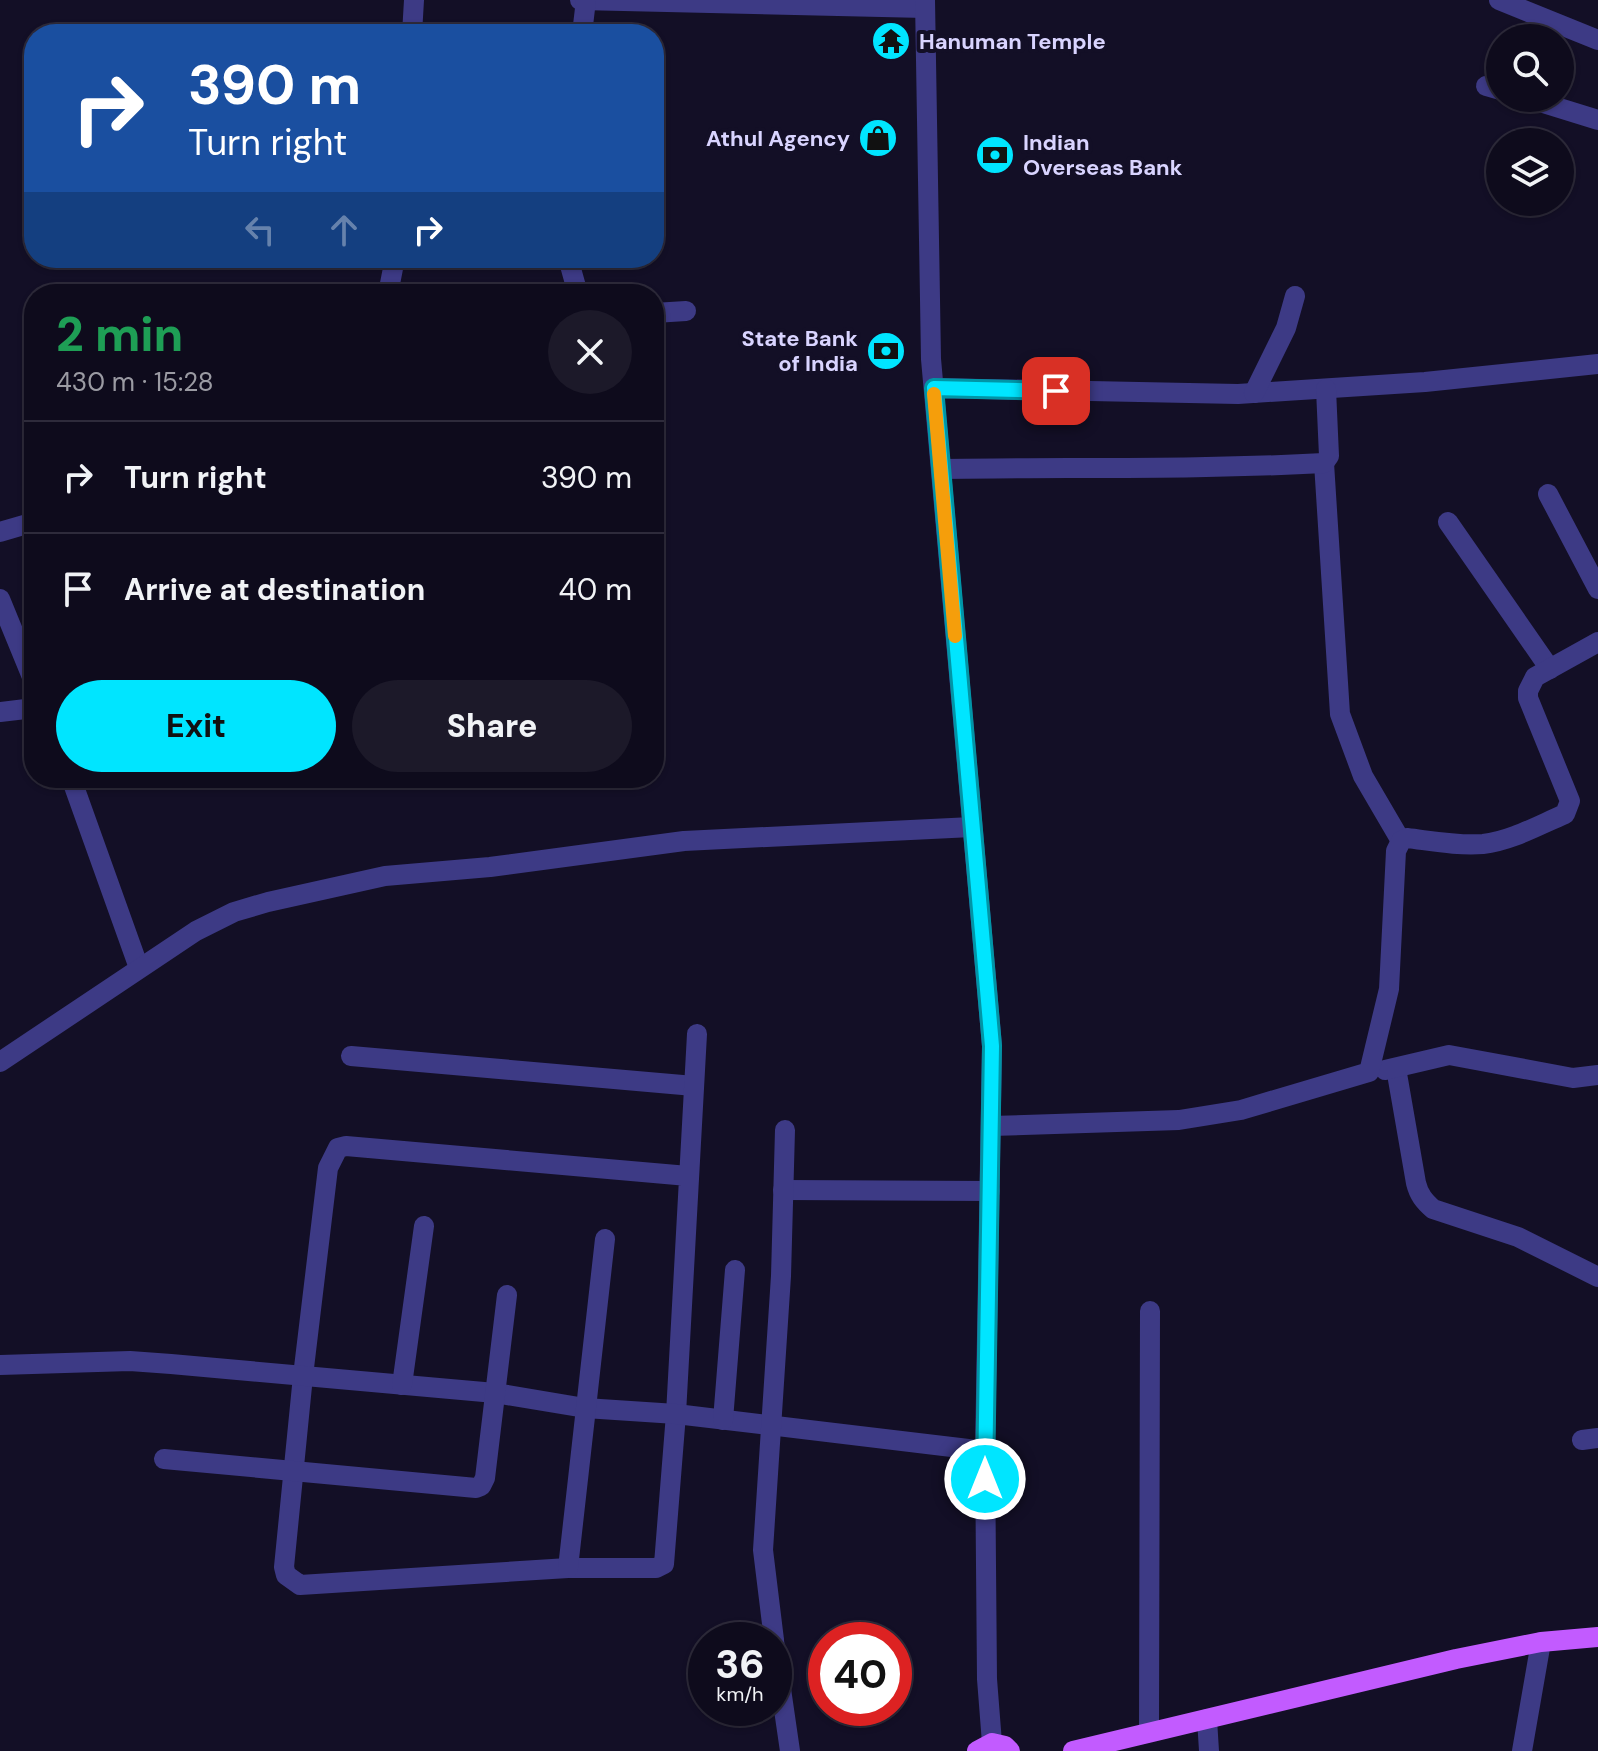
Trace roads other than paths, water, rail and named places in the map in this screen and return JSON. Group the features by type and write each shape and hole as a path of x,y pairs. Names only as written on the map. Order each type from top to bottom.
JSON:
{"main road":[{"path":"1076,1751 1456,1659 1541,1642 1598,1637"}],"street":[{"path":"413,24 414,0"},
{"path":"580,0 925,4 934,388 992,1046 985,1451 987,1679 993,1748"},
{"path":"583,24 586,0"},
{"path":"1499,0 1598,40"},
{"path":"1572,112 1598,120"},
{"path":"1254,393 1286,328 1295,296"},
{"path":"664,312 686,311"},
{"path":"934,388 1254,393 1425,382 1598,364"},
{"path":"1326,389 1329,456 1324,463 1340,714 1363,776 1401,841"},
{"path":"941,469 1225,469 1324,463"},
{"path":"1548,494 1598,589"},
{"path":"1448,522 1550,669"},
{"path":"0,532 24,525"},
{"path":"0,599 24,658"},
{"path":"1369,1072 1389,989 1396,851 1401,841 1407,838 1484,844 1502,840 1565,814 1570,801 1528,698 1528,691 1535,677 1598,642"},
{"path":"0,712 24,709"},
{"path":"75,788 139,968"},
{"path":"0,1062 196,931 234,912 268,902 385,876 490,867 684,841 972,827"},
{"path":"688,1176 346,1146 338,1148 328,1168 293,1471 284,1567 286,1575 300,1585 568,1568 656,1568 664,1564 676,1414 697,1034"},
{"path":"991,1126 1179,1120 1241,1110 1369,1072 1449,1055 1573,1078 1598,1075"},
{"path":"351,1056 694,1086"},
{"path":"1396,1068 1416,1183 1425,1202 1433,1209 1518,1237 1598,1277"},
{"path":"772,1622 763,1550 781,1276 785,1130"},
{"path":"783,1190 990,1191"},
{"path":"402,1385 424,1226"},
{"path":"568,1568 605,1239"},
{"path":"723,1420 735,1270"},
{"path":"164,1459 476,1488 481,1486 485,1478 507,1295"},
{"path":"1149,1732 1150,1311"},
{"path":"0,1365 130,1361 303,1376 495,1393 585,1408 676,1414 985,1451"},
{"path":"1522,1751 1541,1642"},
{"path":"1207,1719 1209,1751"},
{"path":"786,1726 790,1751"}],"place":[{"name":"Hanuman Temple","path":"891,41"},
{"name":"Athul Agency","path":"878,138"},
{"name":"Indian Overseas Bank","path":"995,155"},
{"name":"State Bank of India","path":"886,351"}]}
